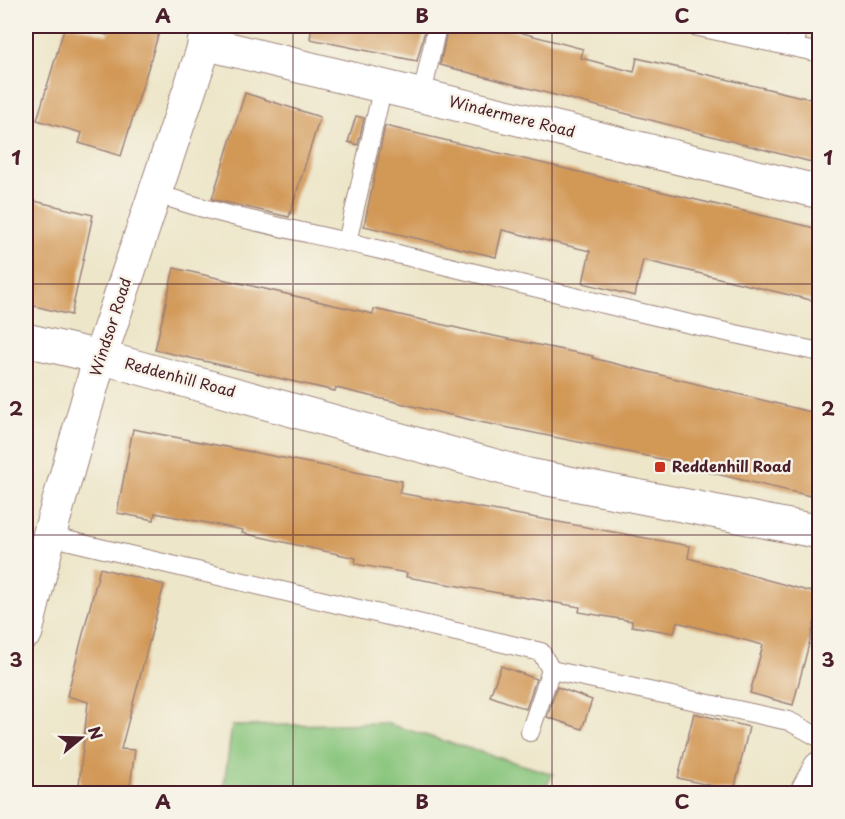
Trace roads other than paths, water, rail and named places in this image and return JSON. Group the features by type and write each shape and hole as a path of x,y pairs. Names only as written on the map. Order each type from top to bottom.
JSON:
{"street":[{"name":"Windermere Road","path":"208,34 383,86 819,192"},
{"name":"Windsor Road","path":"26,632 49,536 100,357 208,34"},
{"name":"Reddenhill Road","path":"26,340 100,357 528,475 819,532"},
{"path":"806,794 819,768"}],"lane":[{"path":"422,95 437,26"},
{"path":"694,26 819,53"},
{"path":"794,47 799,26"},
{"path":"347,242 383,86"},
{"path":"155,194 200,209 686,324 819,352"},
{"path":"49,536 541,652 550,670 530,732"},
{"path":"550,670 789,721 819,738"}],"place":[{"name":"Reddenhill Road","path":"660,467"}]}
